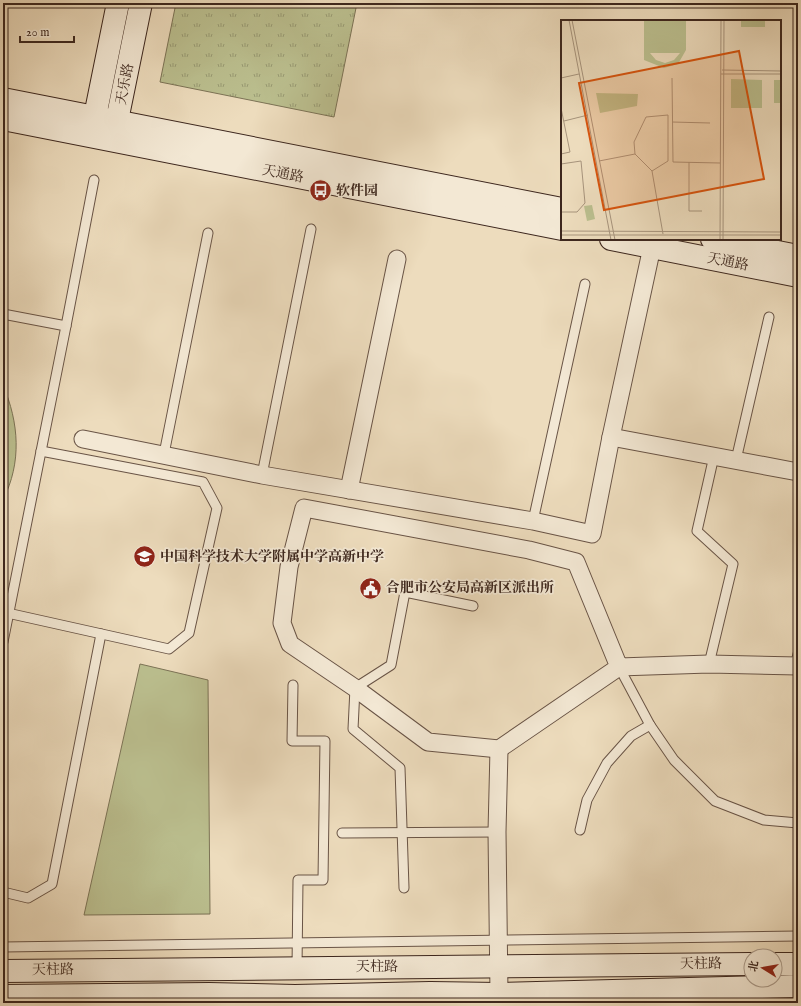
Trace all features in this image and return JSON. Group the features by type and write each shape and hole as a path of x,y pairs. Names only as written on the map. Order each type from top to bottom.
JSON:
{"street":[{"name":"天乐路","path":"92,127 118,3"},
{"name":"天乐路","path":"115,131 141,3"},
{"name":"天通路","path":"3,99 92,127"},
{"name":"天通路","path":"3,119 92,127 561,209"},
{"name":"天通路","path":"115,131 561,229"},
{"name":"天通路","path":"616,240 798,276"},
{"name":"天通路","path":"717,240 798,256"},
{"path":"83,439 164,454 262,475 533,521 592,534 611,437 652,247"},
{"path":"349,490 397,259"},
{"path":"611,437 798,472"},
{"path":"619,667 576,562 529,550 304,508 289,567 282,623 290,644 355,688 428,742 499,749 619,667 797,662"},
{"path":"499,749 497,832 499,994"},
{"name":"天柱路","path":"3,971 743,964"},
{"path":"783,964 798,964"},
{"path":"207,969 209,999"},
{"name":"天柱路","path":"3,996 209,999 430,993 499,994 798,986"}],"lane":[{"path":"3,642 6,612 41,451 94,180"},
{"path":"262,475 311,230"},
{"path":"164,454 208,233"},
{"path":"533,521 585,284"},
{"path":"3,314 66,326"},
{"path":"736,460 769,317"},
{"path":"6,612 169,649 188,633 217,508 203,482 41,451"},
{"path":"709,664 733,564 698,531 714,456"},
{"path":"404,888 400,768 353,728 355,688 391,665 405,592 473,606"},
{"path":"3,892 28,898 52,884 101,634"},
{"path":"619,667 650,725 674,760 715,801 764,820 798,823"},
{"path":"293,685 292,741 325,741 323,880 298,880 297,968"},
{"path":"580,830 587,800 607,763 631,736 650,725"},
{"path":"342,833 497,832"},
{"path":"3,948 498,939 798,936"}],"green space":[{"path":"176,3 357,3 334,117 160,82"},
{"path":"3,385 15,428 16,457 9,486 3,500"},
{"path":"140,664 208,680 210,914 84,915"}],"place":[{"name":"软件园","path":"320,191"},
{"name":"中国科学技术大学附属中学高新中学","path":"144,557"},
{"name":"合肥市公安局高新区派出所","path":"371,588"}]}
